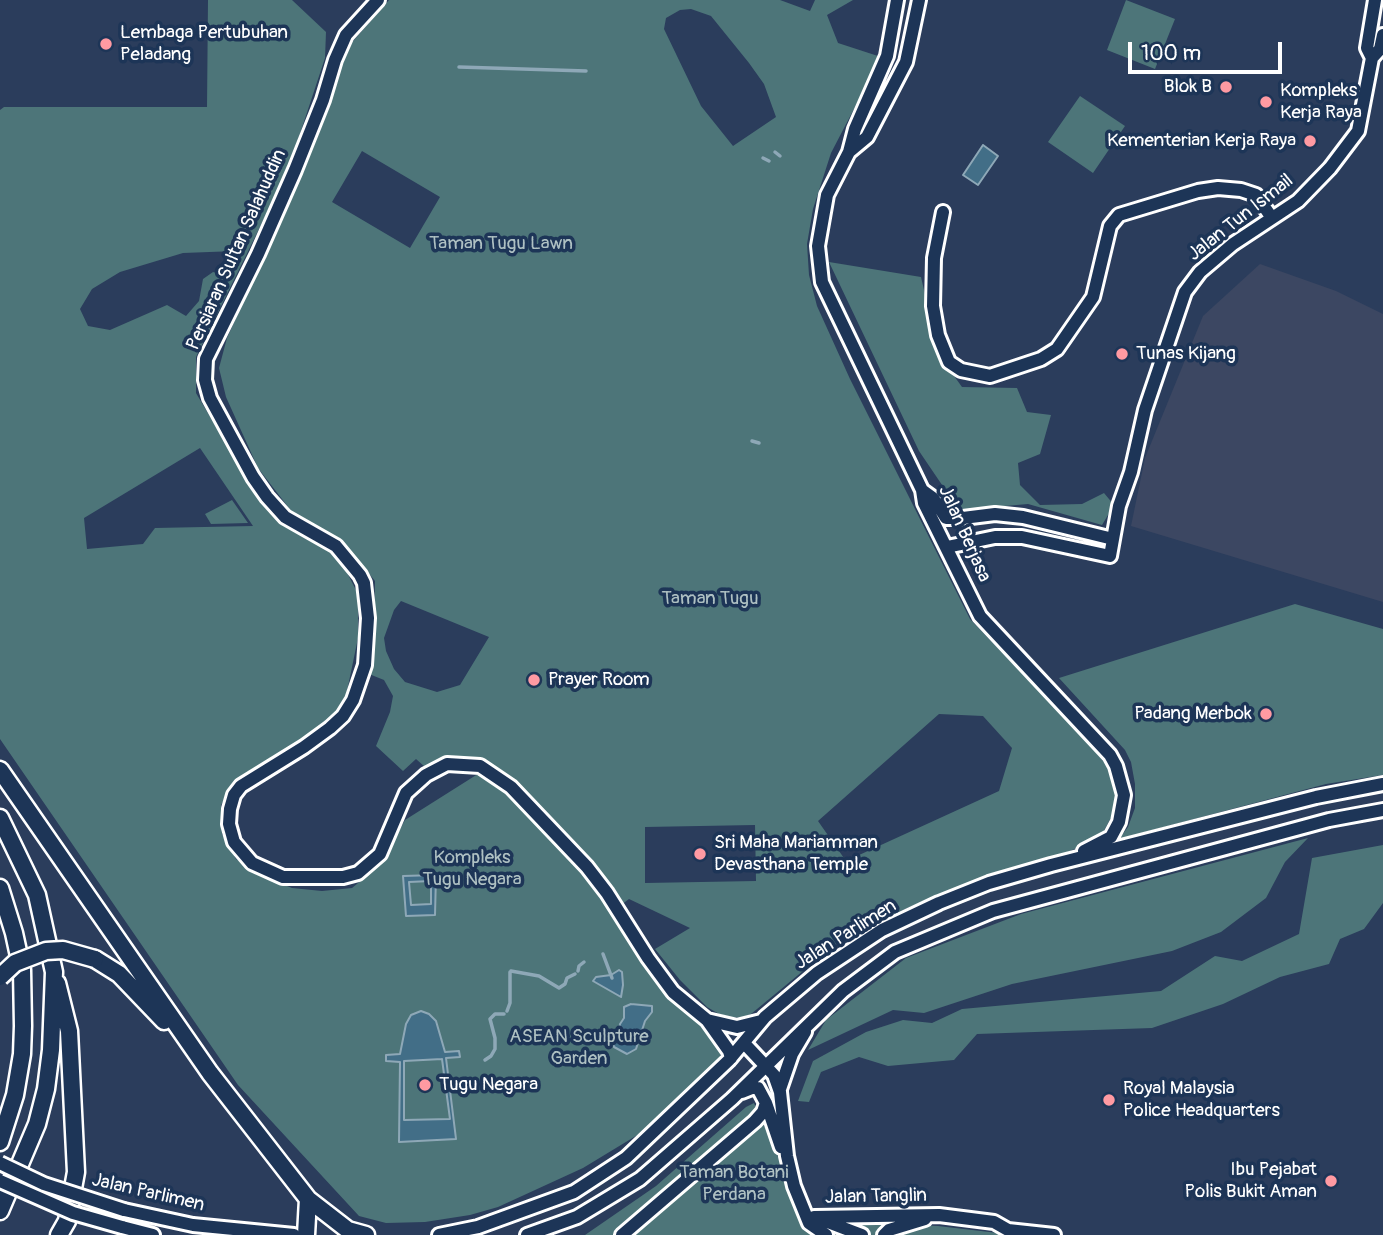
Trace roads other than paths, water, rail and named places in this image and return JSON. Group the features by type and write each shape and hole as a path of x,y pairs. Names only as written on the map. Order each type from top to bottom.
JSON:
{"main road":[{"path":"0,770 210,1073 307,1199 348,1230 366,1235"},
{"path":"0,818 37,895 69,1031 76,1172 67,1222 59,1235"},
{"path":"0,888 22,970 22,1045 15,1095 0,1142"},
{"path":"0,903 14,933"},
{"path":"0,977 15,963 46,951 62,950 95,959 119,974 210,1073"},
{"path":"0,1211 29,1147 46,1089 51,1050 54,972"},
{"path":"306,1235 307,1199"}],"street":[{"name":"Persiaran Sultan Salahuddin","path":"378,0 346,35 340,47 323,100 295,170 258,254 206,359 205,380 210,398 253,477 285,517 336,546 360,575 364,583 368,618 365,665 353,700 343,716 330,728 241,786 234,795 229,824 234,842 252,863 283,877 332,877 358,873 380,853 406,793 426,775 447,764 480,766 511,787 561,838 607,893 673,992 707,1020"},
{"name":"Jalan Berjasa","path":"897,0 887,56 822,213 818,246 822,282 922,490 924,503 980,616 1110,755 1121,779 1122,810 1111,837 1051,865"},
{"name":"Jalan Berjasa","path":"849,152 867,137 906,62 919,0"},
{"path":"1365,0 1372,14"},
{"name":"Jalan Tun Ismail","path":"1372,58 1367,48 1375,0"},
{"name":"Jalan Tun Ismail","path":"945,543 1022,537 1110,556 1119,506 1131,472 1145,410 1185,292 1199,272 1233,244 1298,201 1330,168 1358,131 1372,58 1380,49 1383,35"},
{"path":"943,212 934,258 933,306 938,335 949,362 961,370 990,376 1041,359 1056,349 1093,297 1110,226 1119,215 1198,191 1219,188 1241,190 1256,195 1272,218"},
{"path":"922,490 933,498 946,518 995,514 1023,517 1113,539"},
{"path":"945,543 954,523 963,518"},
{"path":"1085,551 1113,539"},
{"name":"Jalan Parlimen","path":"439,1235 478,1227 574,1192 626,1158 731,1058 765,1017 817,973 882,930 989,883 1315,797 1383,784"},
{"path":"527,1235 578,1217 640,1179 732,1099 843,991 895,952 993,911 1329,820 1383,810"},
{"path":"707,1020 737,1027 758,1023 765,1017"},
{"path":"814,1017 792,1054 780,1092 787,1156 809,1216 809,1223 826,1235"},
{"path":"707,1020 731,1058"},
{"path":"744,1043 774,1075 780,1092"},
{"path":"732,1099 752,1088 758,1088 766,1102 782,1150 787,1156"},
{"path":"622,1235 755,1121 763,1112 766,1102"},
{"path":"755,1121 775,1128"},
{"name":"Jalan Parlimen","path":"0,1163 54,1187 192,1230 294,1235"},
{"name":"Jalan Parlimen","path":"0,1181 73,1213 153,1235"},
{"name":"Jalan Tanglin","path":"809,1216 939,1215 994,1222 1008,1230 1055,1235"},
{"name":"Jalan Tanglin","path":"884,1235 890,1230 939,1215"},
{"path":"809,1216 849,1228 862,1235"}],"waterway":[{"path":"459,67 586,71"},
{"path":"775,152 780,156"},
{"path":"763,158 769,161"},
{"path":"752,441 759,443"},
{"path":"603,954 612,978"},
{"path":"578,971 584,962"},
{"path":"511,971 539,976 559,988 565,984 567,978 575,974"},
{"path":"507,1011 510,1003 510,972"},
{"path":"485,1060 495,1049 490,1019 495,1014 504,1014"}],"place":[{"name":"Lembaga Pertubuhan Peladang","path":"106,44"},
{"name":"Blok B","path":"1226,87"},
{"name":"Kompleks Kerja Raya","path":"1266,102"},
{"name":"Kementerian Kerja Raya","path":"1310,141"},
{"name":"Tunas Kijang","path":"1122,354"},
{"name":"Prayer Room","path":"534,680"},
{"name":"Padang Merbok","path":"1266,714"},
{"name":"Sri Maha Mariamman Devasthana Temple","path":"700,854"},
{"name":"Tugu Negara","path":"425,1085"},
{"name":"Royal Malaysia Police Headquarters","path":"1109,1100"},
{"name":"Ibu Pejabat Polis Bukit Aman","path":"1331,1181"}],"park label":[{"name":"Taman Tugu Lawn","path":"501,244"},
{"name":"Taman Tugu","path":"710,599"},
{"name":"Kompleks Tugu Negara","path":"472,869"},
{"name":"ASEAN Sculpture Garden","path":"579,1048"},
{"name":"Taman Botani Perdana","path":"734,1184"}]}
